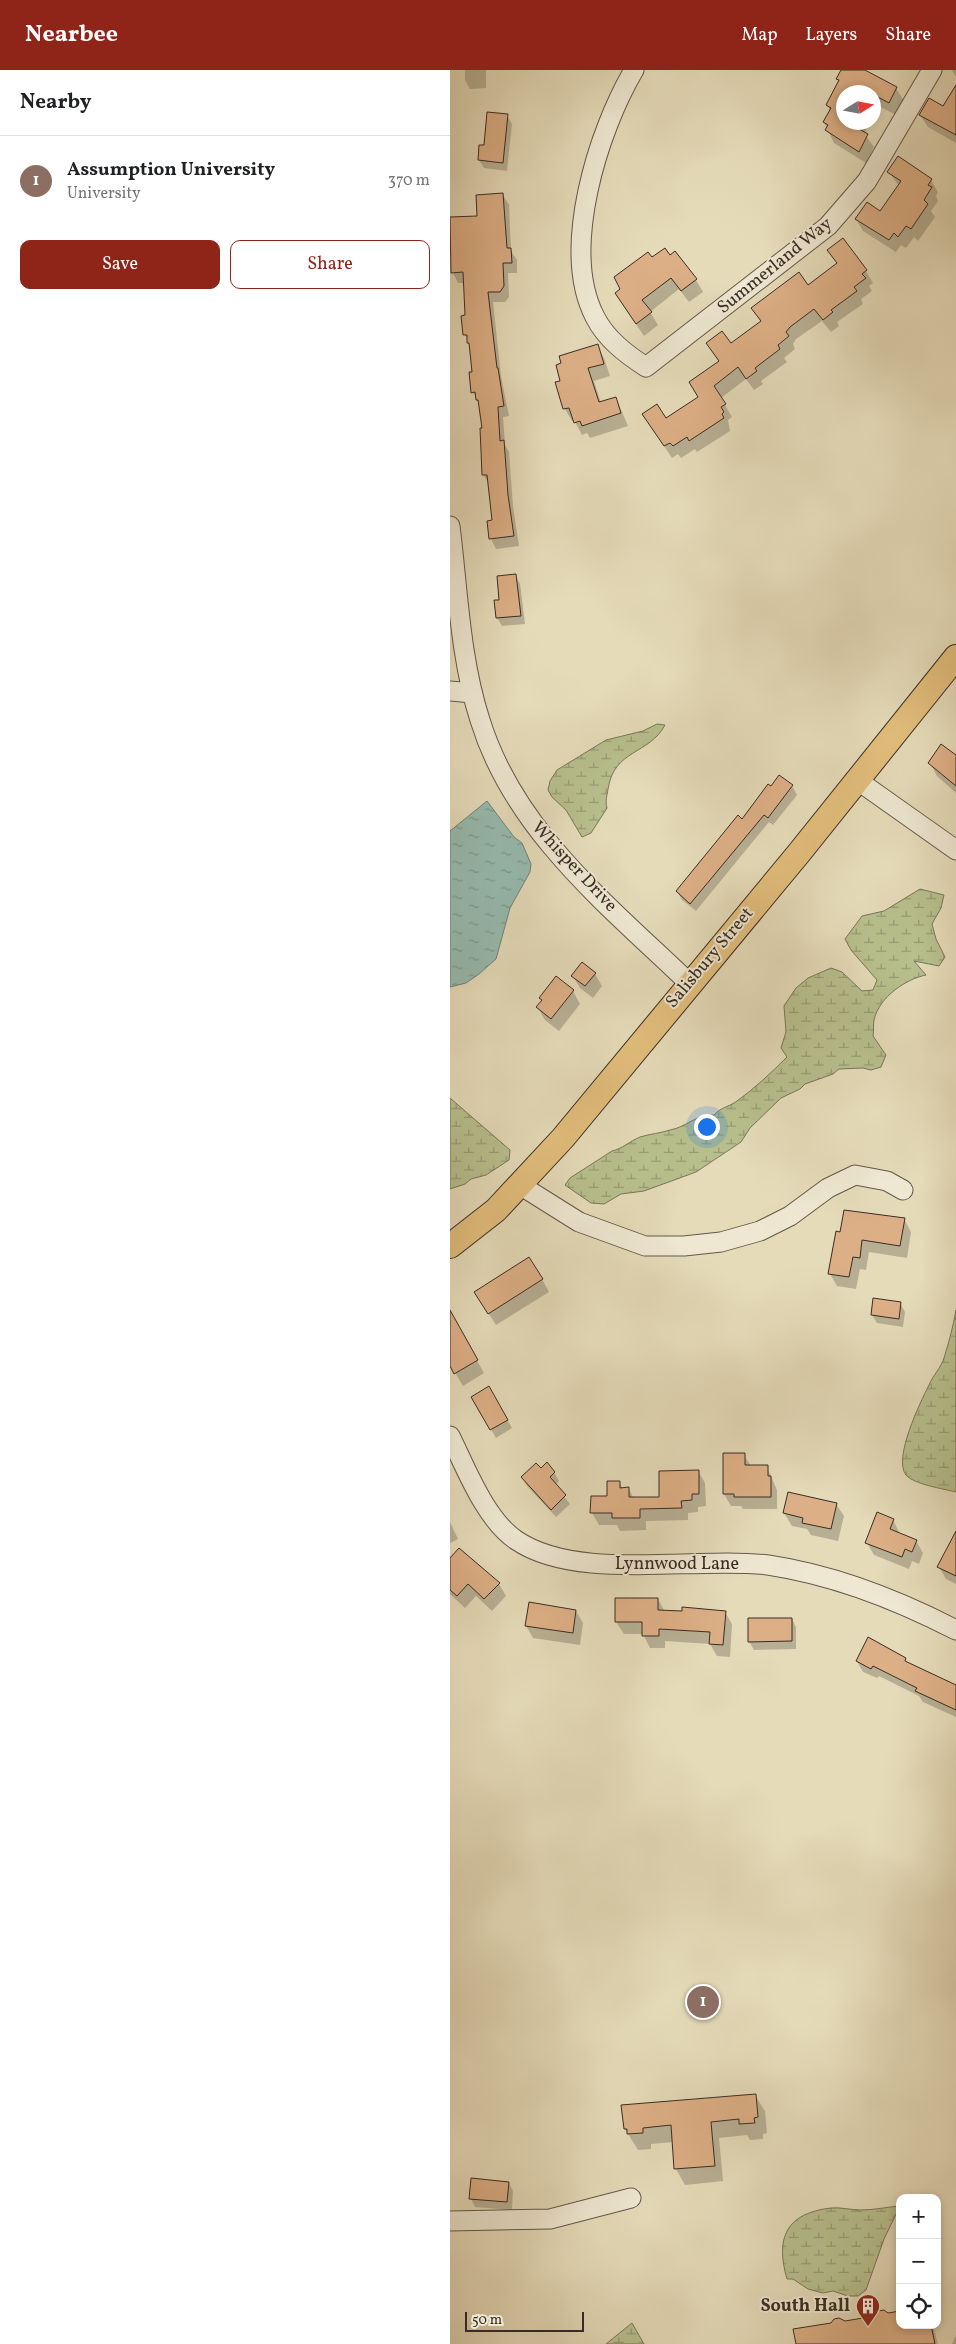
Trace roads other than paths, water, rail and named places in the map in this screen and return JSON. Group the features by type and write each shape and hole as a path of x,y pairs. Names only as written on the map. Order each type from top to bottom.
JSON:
{"main road":[{"name":"Salisbury Street","path":"450,1246 496,1210 563,1138 799,852 956,657"}],"street":[{"name":"Summerland Way","path":"634,70 612,114 598,154 582,230 581,267 588,301 599,326 617,346 646,367 806,245 835,219 867,181 932,70"},
{"name":"Whisper Drive","path":"450,526 452,566 472,693 492,755 500,772 527,816 570,868 689,983"},
{"path":"450,690 472,693"},
{"path":"857,780 956,850"},
{"path":"520,1185 579,1222 645,1246 684,1246 721,1242 760,1231 790,1216 828,1188 855,1175 887,1181 903,1190"},
{"name":"Lynnwood Lane","path":"450,1436 474,1485 493,1517 513,1539 547,1556 570,1561 598,1563 766,1565 801,1571 855,1585 956,1630"},
{"path":"450,2220 550,2219 631,2198"}],"water":[{"path":"487,801 514,837 522,843 531,864 530,872 510,908 496,959 466,983 450,987 450,831"}],"place":[{"name":"Assumption University","path":"703,2002"},
{"name":"South Hall","path":"868,2327"}]}
